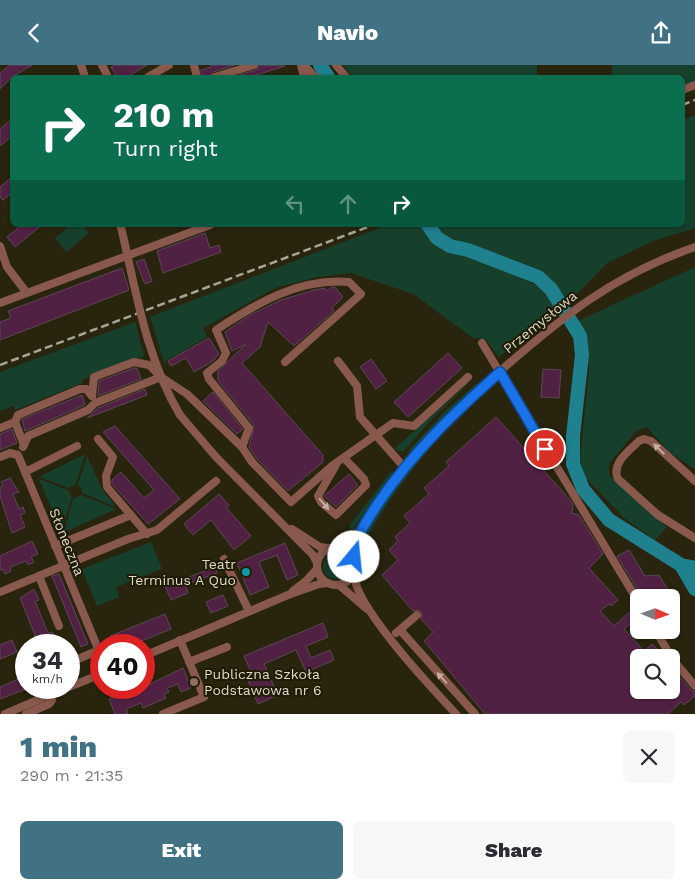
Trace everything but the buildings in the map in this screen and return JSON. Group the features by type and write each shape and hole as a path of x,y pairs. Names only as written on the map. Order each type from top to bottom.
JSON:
{"street":[{"path":"152,75 169,65"},
{"path":"222,75 254,65"},
{"path":"302,65 312,75"},
{"path":"336,65 344,75"},
{"path":"121,227 152,354 163,383 180,415 216,457 314,555 323,579 328,583"},
{"path":"178,227 180,234"},
{"path":"0,303 180,234 203,227"},
{"path":"0,246 7,267 26,293"},
{"name":"Przemysłowa","path":"340,547 368,519 404,467 443,423 558,321 622,278 695,247"},
{"path":"242,447 249,428 207,373 222,361 226,353 216,330 282,292 320,281 349,282 361,294 285,362"},
{"path":"482,343 631,589"},
{"path":"338,361 357,386 360,417 404,467"},
{"path":"0,457 10,453 18,455 28,436 88,410 93,400 94,377 134,362 149,365 161,377 187,394 242,447 252,462 292,502 337,463 393,423 414,426 468,377"},
{"path":"93,400 161,377"},
{"path":"24,445 15,422 18,415 80,389 86,389 93,400"},
{"path":"0,428 15,422"},
{"path":"98,439 113,457 106,476 107,487 147,534"},
{"path":"695,481 650,441 644,439 639,441 616,465 615,473 618,479 658,515 695,538"},
{"path":"25,472 77,445"},
{"name":"Słoneczna","path":"18,455 92,634"},
{"path":"337,463 326,486 318,496 321,502 336,515 366,485 364,479 344,458"},
{"path":"0,592 128,539 147,534 165,524 216,481"},
{"path":"272,514 311,542 328,548 340,547 350,552 354,557 356,569 354,583 372,613 456,714"},
{"path":"55,547 131,515"},
{"name":"Przemysłowa","path":"354,557 354,549 368,519"},
{"path":"288,595 306,581 317,566 323,552 328,548"},
{"path":"224,559 249,611"},
{"path":"38,575 59,626"},
{"path":"340,585 354,575"},
{"path":"155,651 288,595 319,584 340,585 372,613"},
{"path":"389,634 401,631 417,615"},
{"path":"401,631 475,714"},
{"path":"661,639 674,661 695,686"},
{"path":"163,714 204,697 180,640"},
{"path":"189,662 227,647"},
{"path":"6,714 41,699"},
{"path":"26,714 49,704 52,699"}],"green space":[{"path":"343,65 537,65 537,75 350,75"},
{"path":"612,65 695,65 695,83 685,86 685,75 612,75"},
{"path":"695,115 695,228 653,241 607,263 567,304 549,281 535,270 466,246 453,240 438,227 685,227 685,119"},
{"path":"69,227 84,227 89,233 66,252 55,238"},
{"path":"382,227 423,227 437,244 526,280 547,292 556,310 499,357 485,339 473,338 413,294 351,273 318,277 275,288 203,328 207,337 164,362 150,317"},
{"path":"695,267 695,469 669,452 647,427 635,432 609,464 609,475 667,527 655,540 623,517 585,477 580,462 589,368 587,341 578,321"},
{"path":"135,322 144,356 82,380 82,383 15,410 14,406 0,411 0,372"},
{"path":"474,379 430,421 403,452 394,449"},
{"path":"476,384 478,386 439,421 412,450 406,453 445,411"},
{"path":"464,409 469,409 439,438 412,469 366,539 362,539 408,470 434,439"},
{"path":"85,454 76,484 69,488 39,477"},
{"path":"87,456 102,489 116,507 82,493 82,488 78,485"},
{"path":"393,469 392,475 352,531 349,526"},
{"path":"39,479 68,490 72,498 61,531"},
{"path":"81,495 117,509 64,532 73,499"},
{"path":"151,542 162,569 116,587 119,597 97,606 82,569"},
{"path":"336,553 345,557 349,566 345,575 336,579 327,575 323,566 327,557"}],"waterway":[{"path":"320,65 327,75"},
{"path":"429,227 437,238 450,246 468,250 538,277 551,289 580,336 582,355 573,436 573,464 583,489 609,520 681,565 695,568"},
{"path":"681,565 695,589"}],"railway":[{"path":"685,104 695,100"},
{"path":"0,365 368,227"}],"place":[{"name":"Teatr Terminus A Quo","path":"246,572"},
{"name":"Publiczna Szkoła Podstawowa nr 6","path":"194,682"}],"route":[{"path":"354,557 354,549 368,519 404,467 448,418 500,372 545,449"}]}
